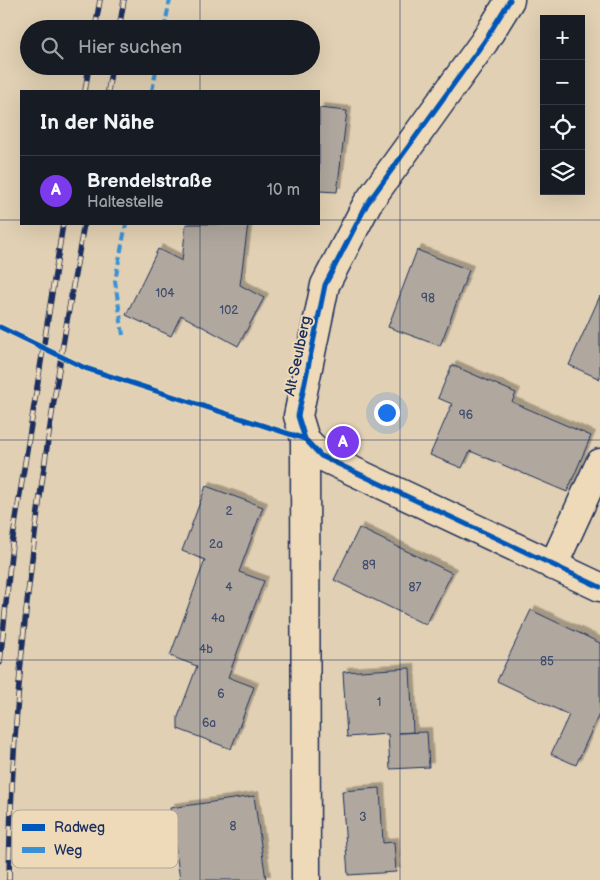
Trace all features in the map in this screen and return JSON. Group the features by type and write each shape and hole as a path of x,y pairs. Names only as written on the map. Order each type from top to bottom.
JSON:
{"street":[{"name":"Alt Seulberg","path":"510,0 484,42 366,204 326,285 298,416 305,439 321,456 600,587"},
{"path":"305,439 306,880"},
{"path":"553,566 600,463"}],"building":[{"path":"320,108 347,111 337,192 320,191"},
{"path":"186,225 248,225 240,285 264,298 238,346 181,315 171,336 126,315 158,249 182,261"},
{"path":"417,250 469,270 440,346 388,327"},
{"path":"600,296 600,379 569,365"},
{"path":"452,365 516,393 512,402 591,436 567,492 470,451 462,468 430,455 452,404 438,398"},
{"path":"206,486 263,507 239,572 264,581 228,677 254,687 231,749 178,729 178,717 197,666 170,656 205,560 182,551"},
{"path":"359,528 452,573 426,625 334,580"},
{"path":"531,610 600,643 600,712 576,765 551,754 569,715 497,681"},
{"path":"410,668 413,732 399,733 427,732 429,767 390,769 388,734 347,737 343,672"},
{"path":"380,788 383,843 394,842 396,872 348,875 342,791"},
{"path":"254,796 266,880 180,880 178,866 178,810 170,810 170,808"}],"railway":[{"path":"97,20 100,0"},
{"path":"121,20 124,0"},
{"path":"85,90 88,75"},
{"path":"108,90 111,75"},
{"path":"0,663 12,544 63,225"},
{"path":"9,880 16,716 33,550 56,386 84,225"}],"marked path":[{"path":"166,20 170,0"},
{"path":"152,90 155,75"},
{"path":"123,335 115,281 126,225"}],"cycle path":[{"path":"510,0 484,42 367,204 325,285 298,416 305,439 321,456 600,587"},
{"path":"0,327 85,368 305,439"}],"place":[{"name":"Brendelstraße","path":"343,442"}]}
